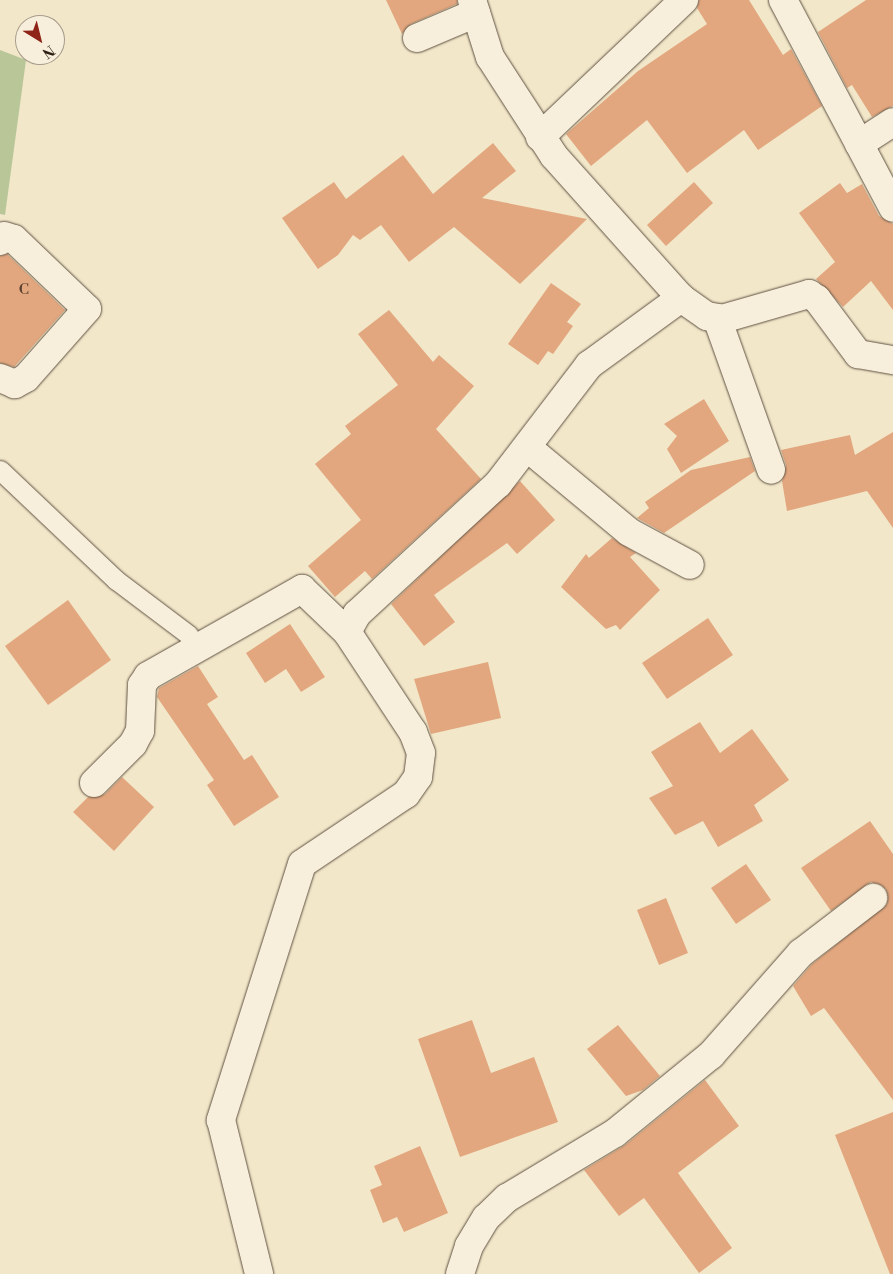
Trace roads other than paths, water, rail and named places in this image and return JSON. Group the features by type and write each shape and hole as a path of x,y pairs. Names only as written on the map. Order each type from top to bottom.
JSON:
{"street":[{"path":"540,136 684,0"},
{"path":"783,0 893,208"},
{"path":"417,38 474,7 490,56 540,136 681,298 717,318 771,470"},
{"path":"859,144 893,122"},
{"path":"0,241 4,236 14,239 87,309 26,378 15,384 0,378"},
{"path":"717,318 809,294 817,299 858,354 893,360"},
{"path":"347,632 357,614 498,484 528,448 589,365 681,298"},
{"path":"528,448 629,532 690,565"},
{"path":"94,783 133,744 140,731 142,685 158,668 302,588 347,632 413,732 421,753 418,776 406,794 302,864 221,1120 259,1274"},
{"path":"460,1274 470,1246 486,1218 507,1198 615,1132 711,1055 801,953 873,898"}],"lane":[{"path":"0,470 116,580 189,635"}]}
